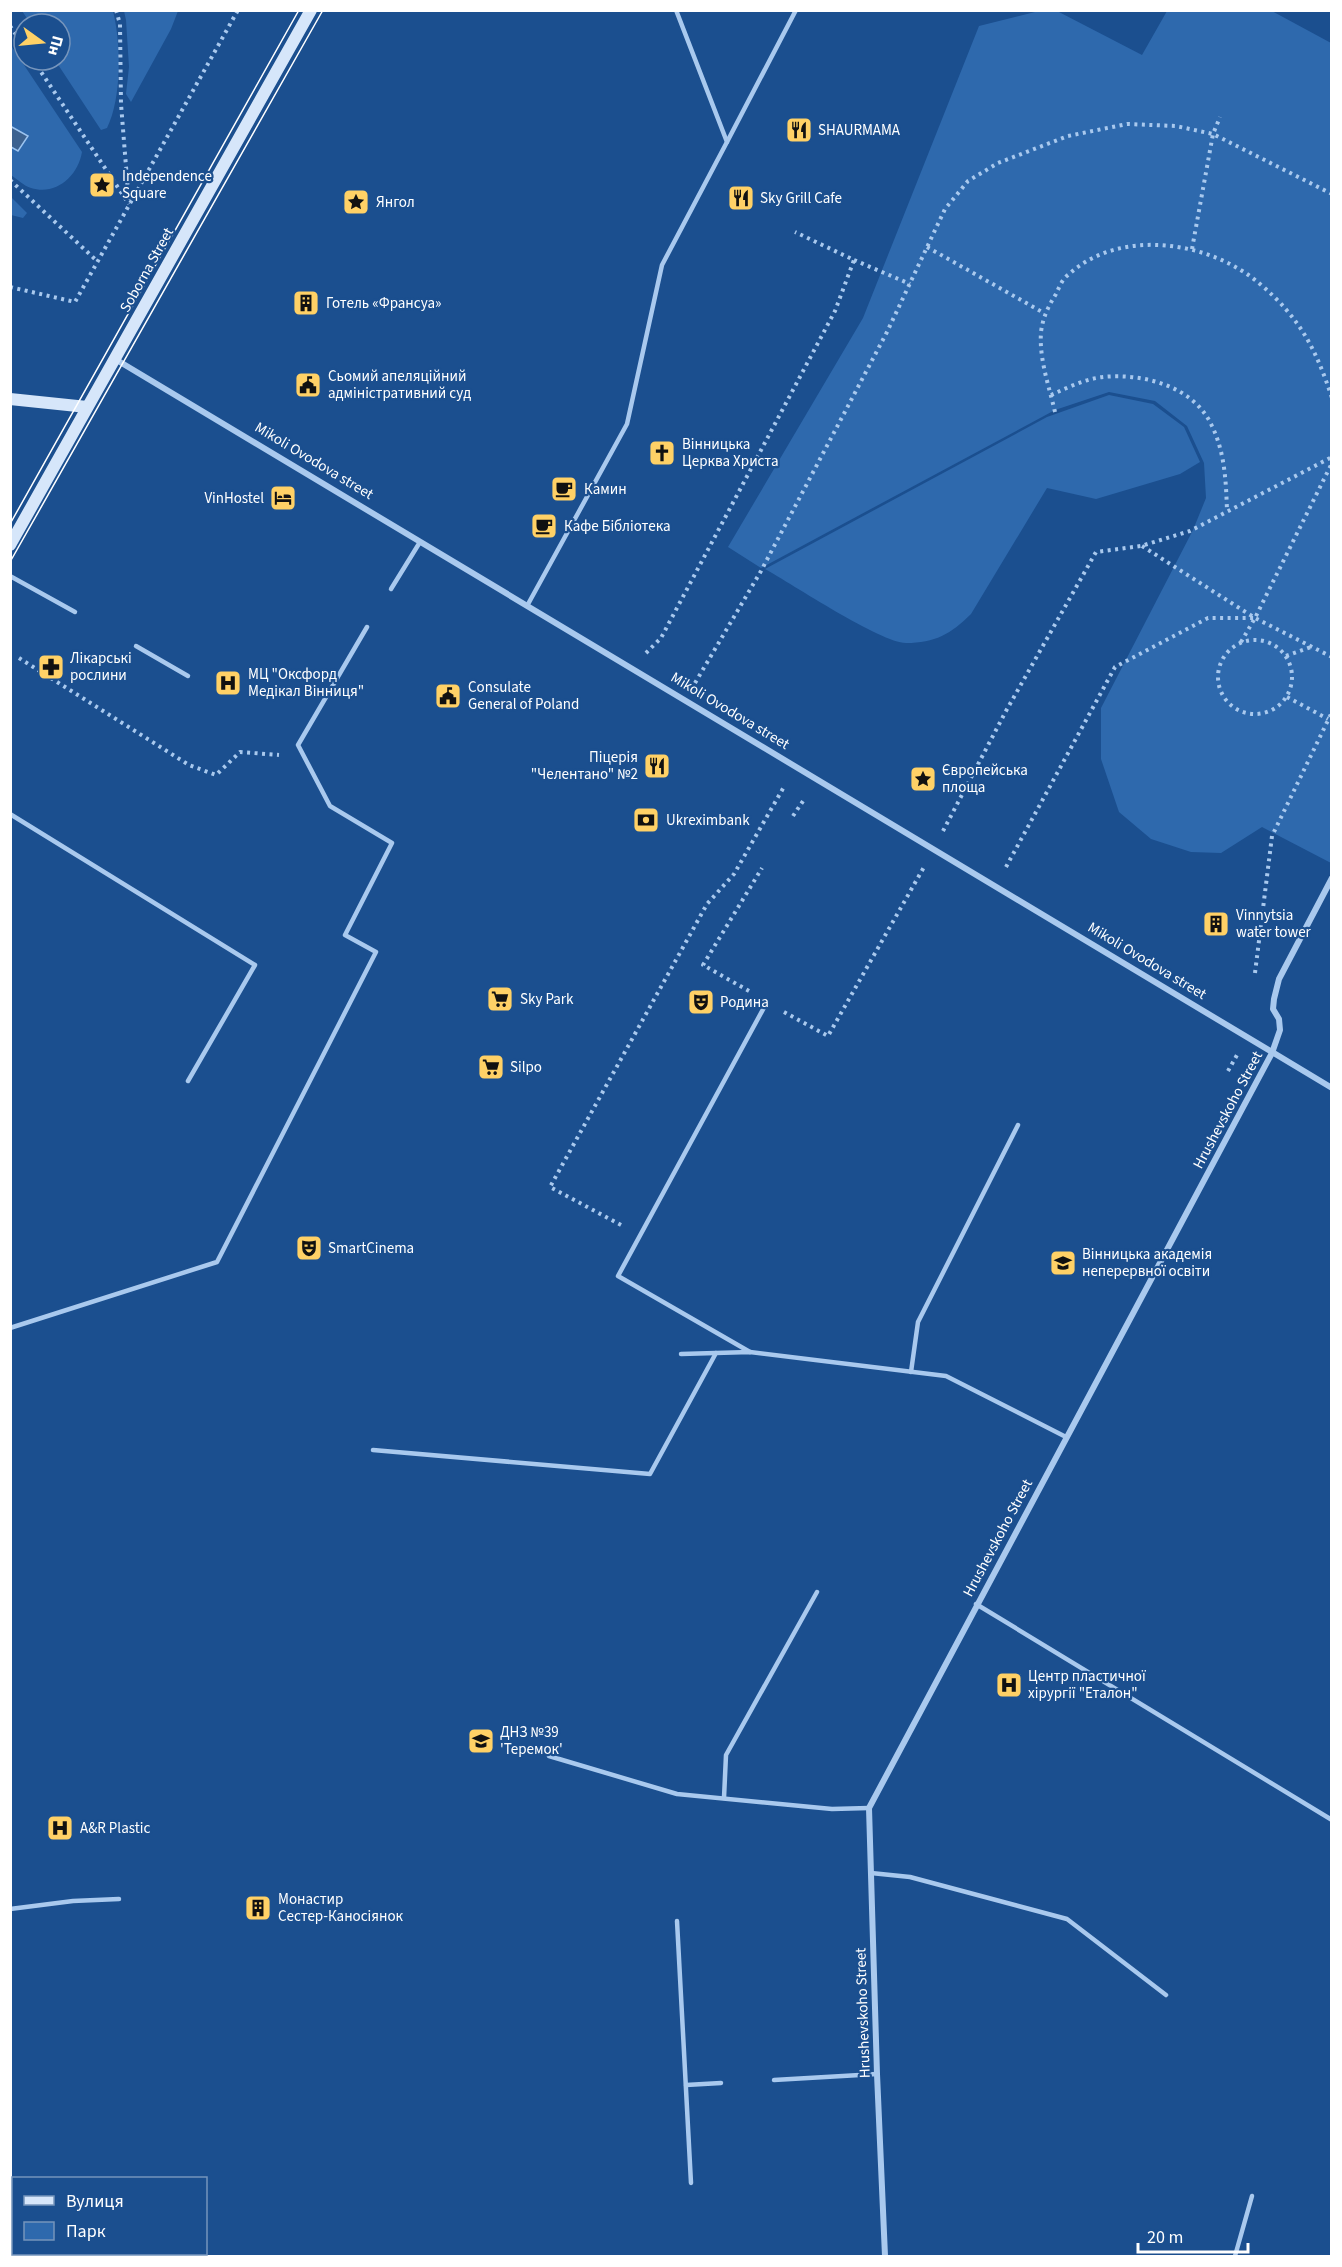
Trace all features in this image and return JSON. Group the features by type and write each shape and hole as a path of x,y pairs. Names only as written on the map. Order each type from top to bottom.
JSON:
{"main road":[{"name":"Soborna Street","path":"10,544 311,10"},
{"path":"10,399 87,407"}],"street":[{"name":"Mikoli Ovodova street","path":"114,359 1332,1088"},
{"name":"Hrushevskoho Street","path":"885,2256 869,1808 1272,1053 1280,1030 1279,1019 1274,1009 1276,988 1332,878"}],"lane":[{"path":"676,10 727,142"},
{"path":"527,606 627,424 662,265 796,10"},
{"path":"391,589 420,542"},
{"path":"10,576 75,612"},
{"path":"10,1328 217,1262 376,952 345,935 392,843 330,806 298,744 367,627"},
{"path":"136,646 188,676"},
{"path":"10,814 255,965 188,1081"},
{"path":"750,1352 618,1276 767,1002"},
{"path":"911,1372 918,1322 1018,1125"},
{"path":"681,1354 750,1352 946,1376 1066,1437"},
{"path":"373,1450 650,1474 716,1353"},
{"path":"724,1798 726,1755 817,1592"},
{"path":"976,1604 1332,1820"},
{"path":"549,1756 677,1794 832,1809 869,1808"},
{"path":"871,1873 910,1877 1067,1918 1166,1995"},
{"path":"10,1909 73,1901 119,1899"},
{"path":"677,1921 692,2183"},
{"path":"774,2080 877,2074"},
{"path":"686,2085 721,2083"},
{"path":"1235,2256 1252,2196"}],"path":[{"path":"117,10 120,24 121,104 129,204"},
{"path":"10,287 75,302 238,10"},
{"path":"41,72 129,204"},
{"path":"1192,249 1213,134 1220,117"},
{"path":"684,701 760,571 887,332 945,210 968,181 998,163 1068,136 1126,124 1176,126 1213,134 1332,194"},
{"path":"10,180 97,261"},
{"path":"795,232 910,284"},
{"path":"1055,412 1042,362 1041,333 1044,313 1066,276 1097,255 1128,246 1163,245 1192,249 1225,262 1259,283 1286,309 1304,332 1320,362 1332,398"},
{"path":"927,247 1044,313"},
{"path":"632,669 661,639 835,311 854,260"},
{"path":"1051,395 1082,382 1102,377 1128,377 1179,390 1199,404 1212,425 1221,449 1226,475 1227,511"},
{"path":"762,868 702,965 828,1036 933,850 1005,711 1096,552 1141,546 1190,531 1332,457"},
{"path":"1240,642 1266,641 1277,647 1286,656 1293,676 1292,687 1281,705 1263,714 1253,715 1230,706 1222,696 1218,684 1218,671 1222,659 1240,642 1255,618 1332,463"},
{"path":"1141,546 1255,618 1332,657"},
{"path":"995,887 1116,667 1208,618 1255,618"},
{"path":"1286,656 1312,646"},
{"path":"19,658 189,765 216,775 240,752 281,755 298,744"},
{"path":"1287,696 1328,719"},
{"path":"1255,974 1272,836 1332,712"},
{"path":"640,1235 550,1187 707,903 734,874 795,767"},
{"path":"1228,1071 1247,1038"}],"green space":[{"path":"1270,10 1331,43 1331,863 1262,827 1221,853 1191,852 1151,839 1119,812 1101,759 1101,708 1193,530 1206,498 1204,463 1187,426 1155,401 1109,392 1055,410 761,568 728,547 863,318 979,26 1039,11 1057,11 1142,55 1167,11"},
{"path":"113,11 118,39 119,70 115,102 107,128 101,130 63,72 72,72 72,12 23,12"},
{"path":"124,11 178,11 171,29 131,102 126,94 129,67"},
{"path":"10,44 12,72 29,72 82,152 80,161 71,176 57,186 40,190 28,187 11,175 11,147 18,151 27,136 11,126"},
{"path":"10,196 27,213 23,218 11,215"},
{"path":"1109,395 1153,404 1184,427 1200,462 1180,474 1096,499 1047,488 971,614 942,636 916,643 906,643 877,634 765,569 1047,417"}],"shaded area":[{"path":"10,126 28,136 18,151 11,147"}],"tram line":[{"path":"10,524 299,10"},
{"path":"10,562 323,10"}],"place":[{"name":"SHAURMAMA","path":"799,130"},
{"name":"Independence Square","path":"102,185"},
{"name":"Sky Grill Cafe","path":"741,198"},
{"name":"Янгол","path":"356,202"},
{"name":"Готель «Франсуа»","path":"306,303"},
{"name":"Сьомий апеляційний адміністративний суд","path":"308,385"},
{"name":"Вінницька Церква Христа","path":"662,453"},
{"name":"Камин","path":"564,489"},
{"name":"VinHostel","path":"283,498"},
{"name":"Кафе Бібліотека","path":"544,526"},
{"name":"Лікарські рослини","path":"51,667"},
{"name":"МЦ \"Оксфорд Медікал Вінниця\"","path":"228,683"},
{"name":"Consulate General of Poland","path":"448,696"},
{"name":"Піцерія \"Челентано\" №2","path":"657,766"},
{"name":"Європейська площа","path":"923,779"},
{"name":"Ukreximbank","path":"646,820"},
{"name":"Vinnytsia water tower","path":"1216,924"},
{"name":"Sky Park","path":"500,999"},
{"name":"Родина","path":"701,1002"},
{"name":"Silpo","path":"491,1067"},
{"name":"SmartCinema","path":"309,1248"},
{"name":"Вінницька академія неперервної освіти","path":"1063,1263"},
{"name":"Центр пластичної хірургії \"Еталон\"","path":"1009,1685"},
{"name":"ДНЗ №39 'Теремок'","path":"481,1741"},
{"name":"A&R Plastic","path":"60,1828"},
{"name":"Монастир Сестер-Каносіянок","path":"258,1908"}]}
